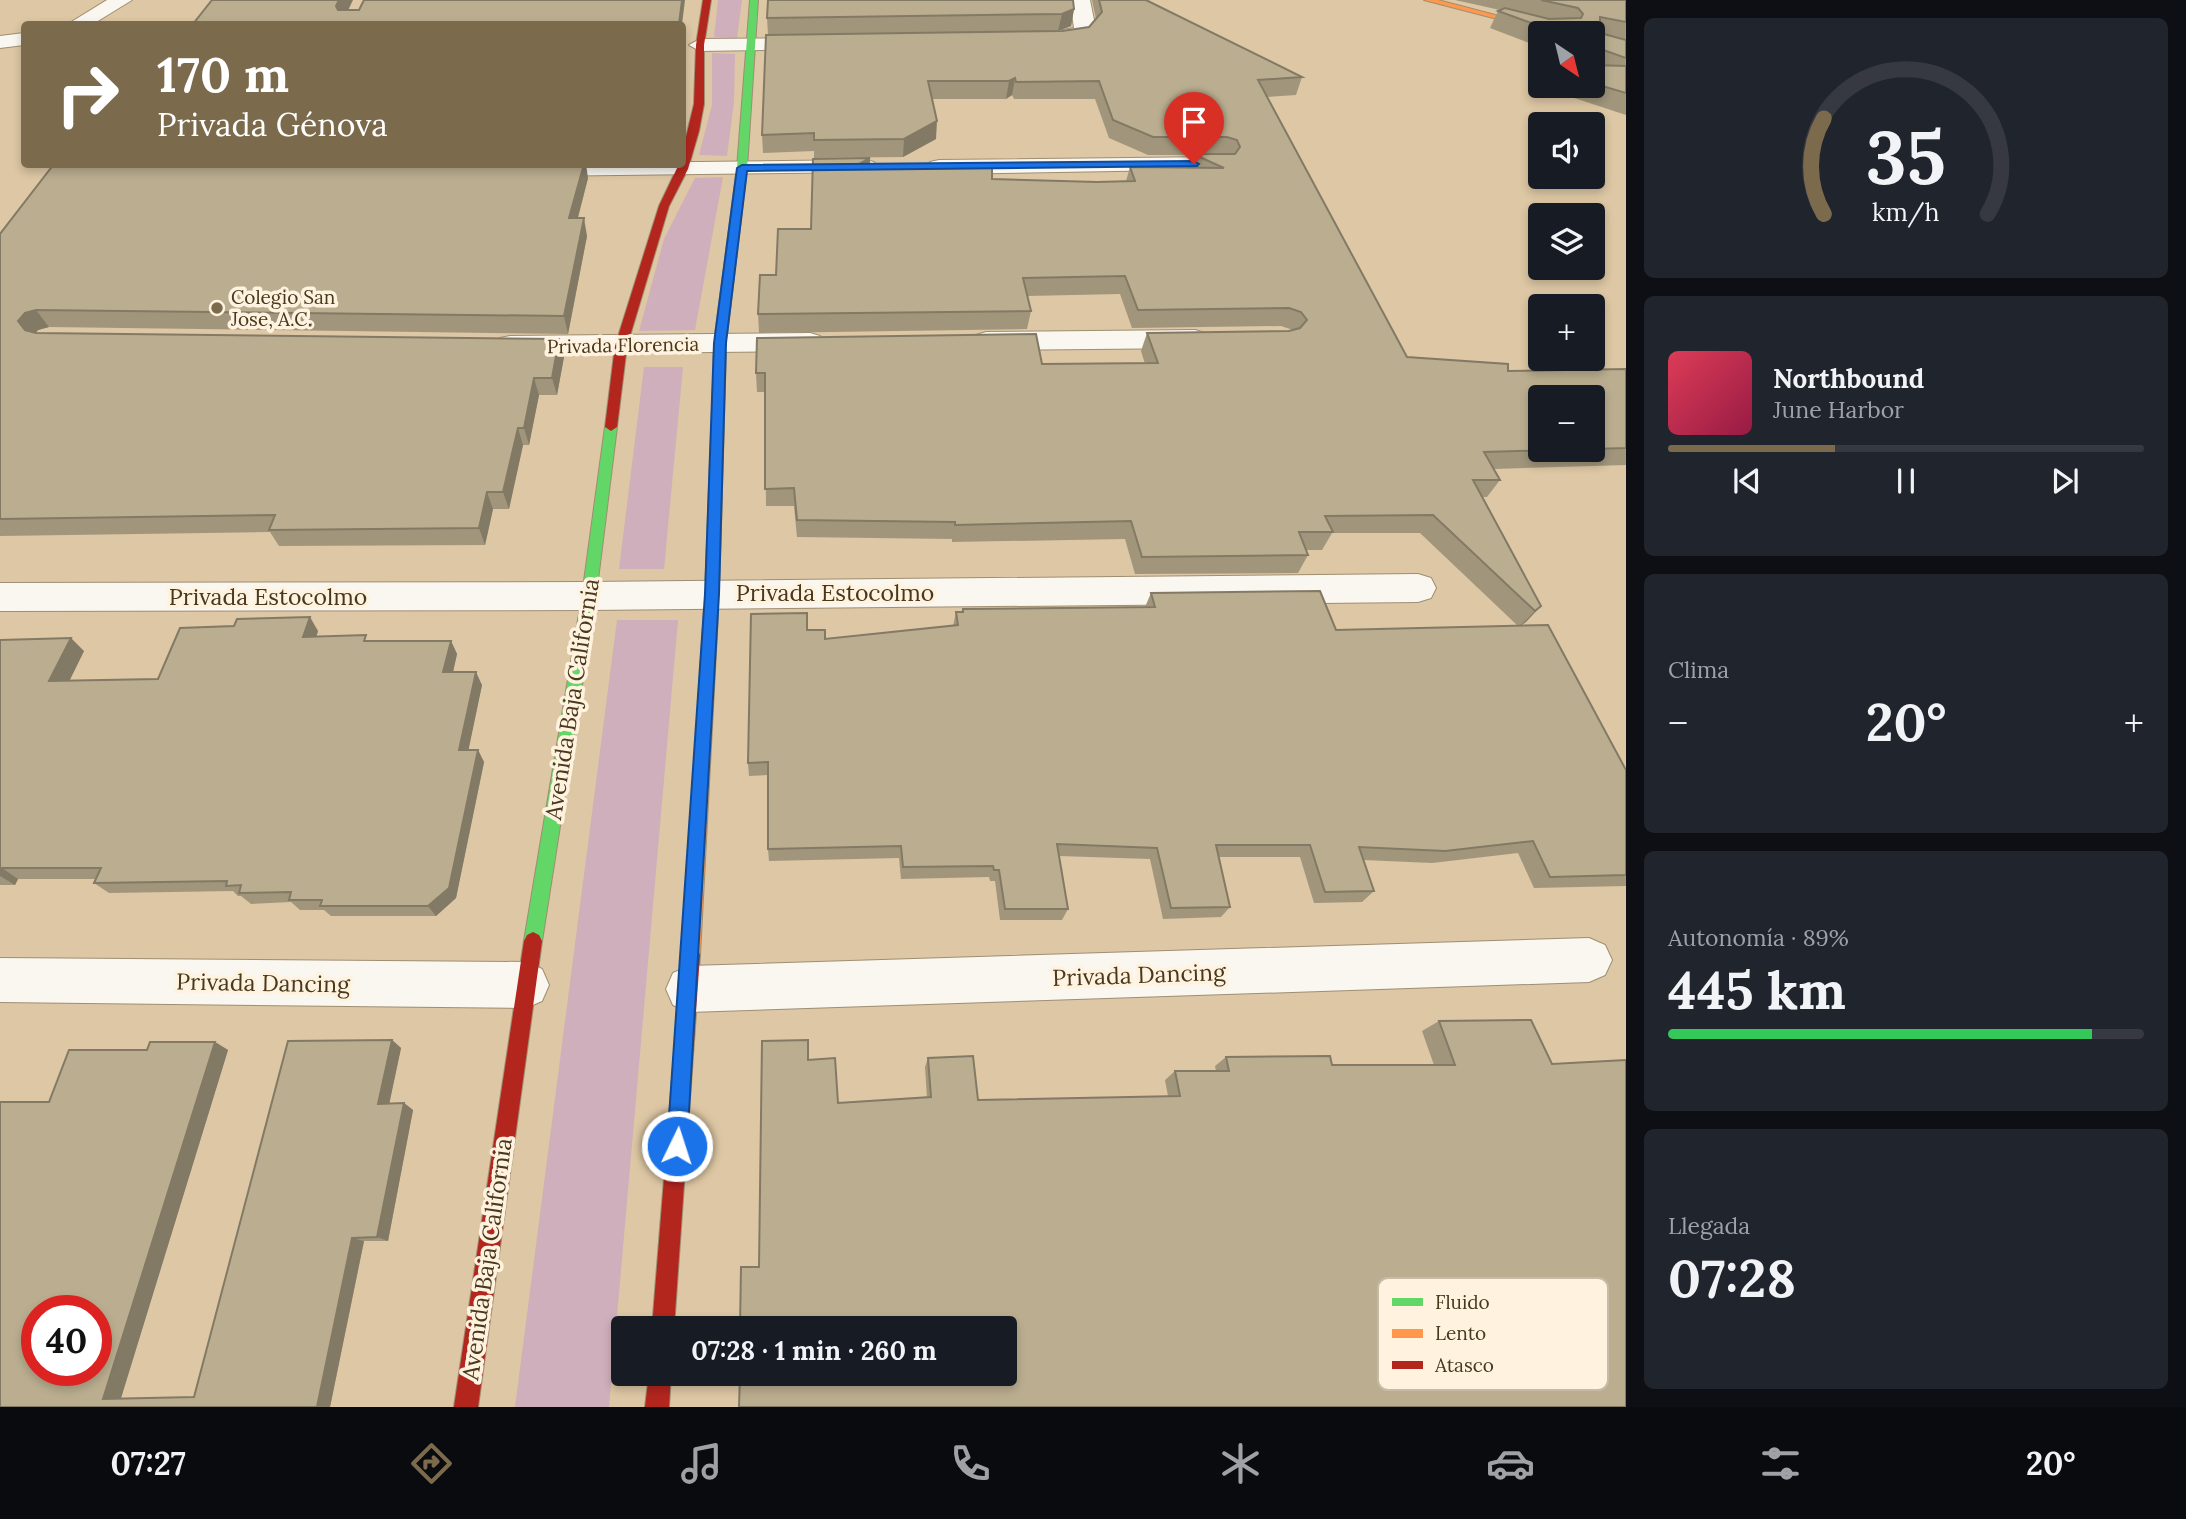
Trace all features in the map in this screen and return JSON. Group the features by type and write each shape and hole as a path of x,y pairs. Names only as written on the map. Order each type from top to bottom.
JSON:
{"street":[{"path":"84,21 122,0"},
{"name":"Avenida Baja California","path":"686,157 699,104 700,45 707,0"},
{"path":"664,1316 689,989 712,594 720,343 742,168 754,0"},
{"path":"1017,41 1077,37 1085,30 1080,0"},
{"path":"1428,0 1528,25"},
{"path":"0,42 21,39"},
{"path":"700,45 836,44"},
{"path":"920,167 1220,164"},
{"path":"505,169 892,167"},
{"name":"Avenida Baja California","path":"466,1407 526,985 589,596 621,346 664,206 683,169"},
{"path":"953,341 1227,339"},
{"name":"Privada Florencia","path":"481,345 621,346 844,342"},
{"name":"Privada Estocolmo","path":"0,597 589,596 1418,588"},
{"name":"Privada Dancing","path":"689,989 1589,960"},
{"name":"Privada Dancing","path":"0,980 526,985"},
{"path":"657,1407 659,1386"}],"shaded area":[{"path":"718,0 742,0 737,38 714,37"},
{"path":"712,53 735,54 734,102 727,156 699,155 712,105"},
{"path":"723,177 695,330 639,331 664,239 695,178"},
{"path":"644,367 683,367 664,569 619,569"},
{"path":"617,620 678,620 617,1316 611,1316 609,1407 515,1407"}],"building":[{"path":"212,0 339,0 336,6 338,10 359,10 364,0 682,0 679,21 195,21"},
{"path":"768,0 1073,0 1074,9 1062,14 767,18"},
{"path":"1099,0 1146,0 1302,77 1258,80 1407,357 1508,364 1508,371 1626,369 1626,448 1605,449 1605,385 1528,385 1528,451 1484,452 1500,480 1473,480 1541,606 1535,611 1433,515 1325,516 1333,532 1299,532 1308,555 1142,557 1131,521 955,525 955,522 797,520 794,488 765,489 765,373 756,373 757,338 1036,334 1042,364 1158,363 1147,333 1289,331 1300,328 1307,320 1301,312 1289,308 1138,310 1125,276 1023,278 1031,311 758,314 760,275 776,275 778,229 811,229 813,159 870,158 859,164 992,166 992,179 1135,181 1130,167 1224,168 1193,154 1235,154 1240,147 1237,140 1227,137 1153,137 1113,120 1099,81 1016,82 1015,78 1009,81 928,81 937,121 904,139 814,140 814,133 762,135 766,35 1062,31 1089,27 1102,12"},
{"path":"1541,0 1626,0 1626,22 1600,17 1600,21 1528,22 1498,11 1505,8 1549,19 1581,18 1583,14 1578,8"},
{"path":"1605,34 1626,40 1626,58 1605,51"},
{"path":"1605,65 1626,66 1626,93 1605,87"},
{"path":"51,168 583,168 569,218 584,218 564,316 36,310 25,313 18,321 25,330 36,333 559,339 552,378 534,378 524,428 518,428 503,492 487,492 479,528 269,530 275,515 0,519 0,234"},
{"path":"1320,591 1336,630 1548,625 1626,770 1626,875 1550,877 1533,841 1445,851 1359,847 1374,891 1325,892 1310,845 1216,845 1230,907 1171,908 1157,848 1057,844 1068,909 1005,909 999,870 994,870 993,866 903,867 901,846 768,849 768,762 748,763 751,614 807,613 807,630 825,630 825,639 958,625 956,612 963,612 963,609 1155,607 1151,593"},
{"path":"310,617 303,637 366,635 364,641 451,641 443,672 476,672 459,750 478,750 449,888 428,906 320,906 322,900 289,900 291,892 239,893 241,885 226,886 227,881 94,883 101,868 2,868 0,871 0,640 71,638 49,681 158,679 180,628 234,626 237,619"},
{"path":"1531,1020 1552,1064 1626,1060 1626,1407 739,1407 740,1386 1017,1386 1017,1316 740,1316 741,1267 759,1267 762,1041 808,1040 808,1060 835,1058 838,1103 931,1097 928,1058 973,1056 978,1100 1180,1096 1175,1071 1229,1071 1226,1057 1330,1056 1332,1065 1455,1065 1439,1021"},
{"path":"392,1040 378,1104 404,1103 377,1237 352,1238 317,1407 0,1407 0,1102 49,1102 69,1050 147,1050 150,1042 215,1042 112,1370 112,1295 21,1295 21,1386 107,1386 103,1399 194,1397 288,1041"}],"traffic: fast":[{"path":"719,383 720,343 742,168 754,0"},
{"path":"533,941 589,596 611,427"}],"traffic: slow":[{"path":"1428,0 1528,25"},
{"path":"691,955 712,594 719,383"}],"traffic: jam":[{"path":"686,159 699,104 700,45 707,0"},
{"path":"611,427 621,346 664,206 683,168"},
{"path":"466,1407 533,941"},
{"path":"664,1316 691,955"},
{"path":"657,1407 659,1386"}],"place":[{"name":"Colegio San Jose, A.C.","path":"217,308"}],"route":[{"path":"677,1146 712,594 720,343 742,168 1194,164"}]}
